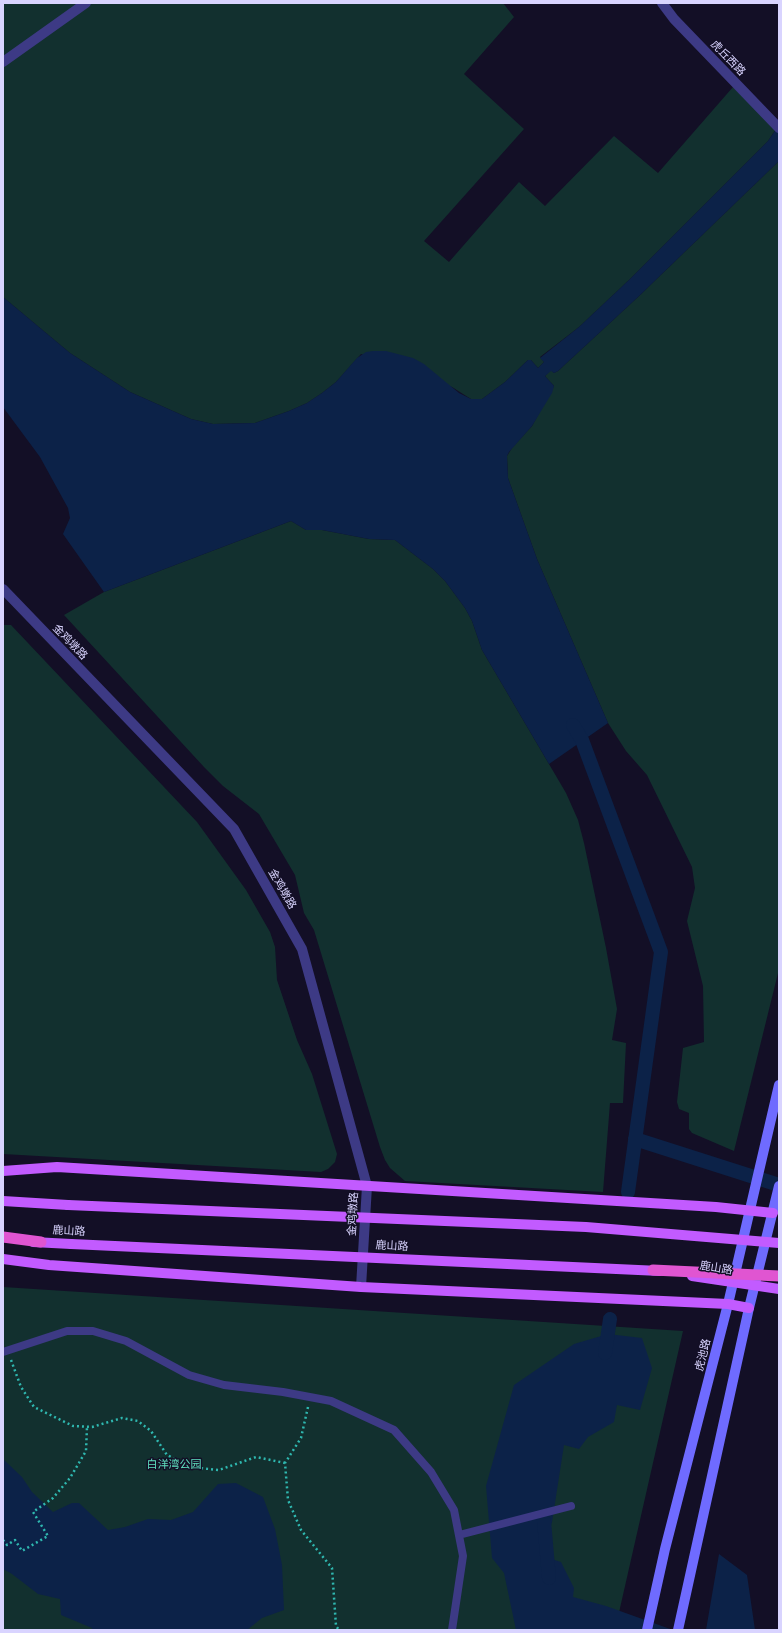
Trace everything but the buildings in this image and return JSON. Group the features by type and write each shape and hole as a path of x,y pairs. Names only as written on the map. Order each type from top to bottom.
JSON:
{"highway":[{"path":"3,1237 41,1242"},
{"path":"653,1270 779,1276"}],"main road":[{"name":"虎池路","path":"648,1630 665,1549 728,1304 779,1085"},
{"path":"3,1171 57,1167 773,1212"},
{"path":"678,1630 750,1308 778,1191"},
{"path":"3,1201 586,1228 779,1243"},
{"name":"鹿山路","path":"3,1242 41,1242 653,1270 779,1289"},
{"path":"3,1259 49,1265 361,1287 728,1304 750,1308"}],"street":[{"path":"3,62 86,3"},
{"name":"虎丘西路","path":"662,3 674,19 779,128"},
{"name":"金鸡墩路","path":"3,589 234,829 302,949 366,1186 361,1287"}],"lane":[{"path":"5,1352 68,1331 93,1331 126,1341 189,1376 224,1385 283,1392 330,1401 394,1430 431,1472 454,1510 463,1556 452,1630"},
{"path":"459,1535 571,1506"}],"path":[{"path":"5,1352 21,1387 34,1407 73,1426 92,1427 122,1418 138,1421 152,1431 168,1455 190,1467 219,1470 256,1457 285,1463"},
{"path":"310,1397 301,1438 285,1463 288,1500 301,1530 332,1568 336,1626 339,1630"},
{"path":"3,1540 7,1545 15,1540 22,1551 48,1536 33,1512 53,1498 70,1478 86,1451 87,1427"}],"green space":[{"path":"3,3 503,3 514,17 464,74 524,129 424,241 449,262 519,182 545,206 614,136 658,173 733,87 776,129 768,141 629,280 579,327 540,357 544,362 538,368 531,360 528,360 505,382 482,399 471,399 452,387 361,354 336,382 307,403 255,423 213,424 191,419 130,392 70,353 3,297"},
{"path":"779,161 779,969 734,1151 692,1133 689,1129 689,1113 679,1109 677,1102 683,1048 704,1042 703,986 687,921 695,888 692,867 647,775 626,751 608,723 537,559 508,478 507,456 512,448 532,426 554,386 545,376 551,370 554,373 558,371 638,297"},
{"path":"291,521 306,530 322,530 369,539 395,540 433,569 445,581 465,608 472,621 482,650 566,793 578,820 584,843 606,948 617,1009 612,1040 626,1043 623,1103 610,1103 603,1192 405,1181 390,1168 380,1147 314,930 304,913 295,875 259,814 223,786 204,767 64,615 104,592"},
{"path":"3,625 11,625 197,822 246,890 270,932 275,947 277,980 297,1040 312,1074 337,1154 335,1162 328,1169 321,1172 3,1154"},
{"name":"白洋湾公园","path":"3,1287 683,1331 615,1630 3,1630"}],"water":[{"path":"779,125 779,161 638,297 558,371 554,373 551,371 545,376 554,386 552,393 532,426 507,456 508,478 537,559 608,723 549,764 482,650 472,621 465,608 445,581 433,569 395,540 369,539 322,530 306,530 291,521 104,592 63,534 70,518 68,508 40,457 3,407 3,297 70,353 130,392 191,419 213,424 255,423 307,403 336,382 357,358 366,352 373,351 386,351 413,358 424,364 459,393 471,399 482,399 505,382 528,360 531,360 538,368 544,362 540,358 579,327 629,280 768,141"},
{"path":"608,1334 642,1338 652,1368 640,1410 617,1405 614,1422 588,1437 579,1449 564,1445 552,1522 541,1556 561,1562 574,1588 573,1597 606,1606 673,1630 516,1630 504,1573 492,1558 486,1486 514,1385 574,1344"},
{"path":"3,1459 22,1477 32,1492 53,1512 72,1503 79,1503 108,1530 125,1527 148,1519 171,1520 193,1512 218,1484 236,1483 263,1497 275,1529 282,1565 284,1610 262,1618 247,1630 92,1630 92,1628 61,1615 60,1599 38,1594 3,1569"},
{"path":"719,1554 747,1575 755,1630 706,1630"}],"waterway":[{"path":"573,725 582,740 661,952 628,1192"},
{"path":"635,1139 779,1185"},
{"path":"605,1353 610,1319"},
{"path":"544,1521 549,1578"}]}
